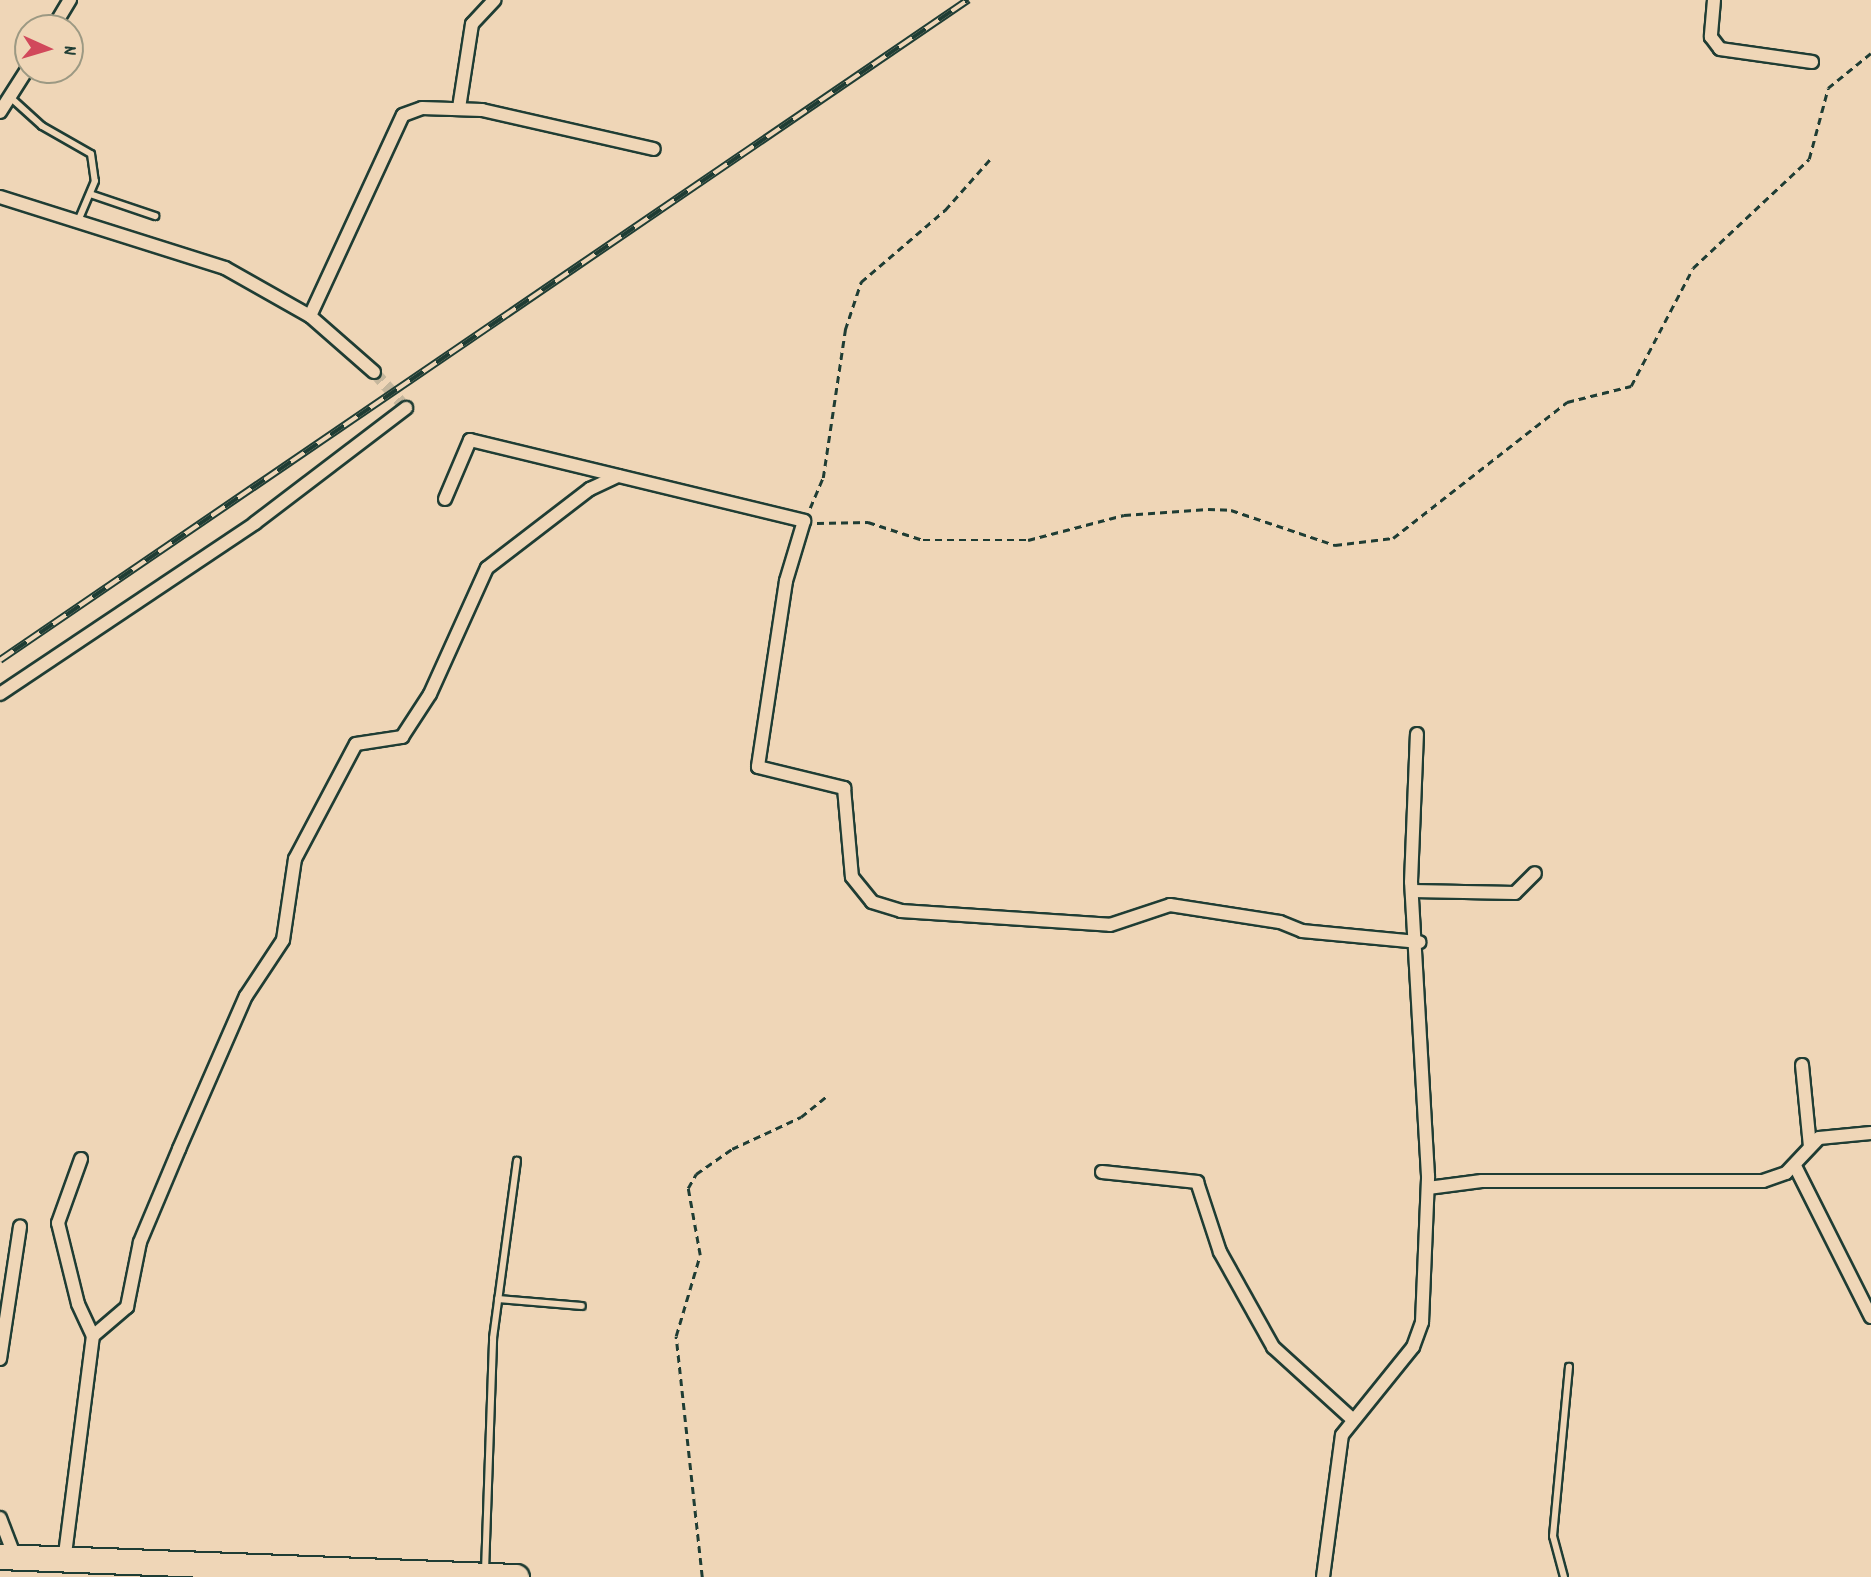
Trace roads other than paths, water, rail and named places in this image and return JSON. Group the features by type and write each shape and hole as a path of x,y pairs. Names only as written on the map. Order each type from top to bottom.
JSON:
{"highway":[{"path":"7,1557 64,1563 517,1577"}],"street":[{"path":"459,108 472,24 494,0"},
{"path":"1714,0 1711,37 1720,49 1812,62"},
{"path":"0,113 18,84"},
{"path":"310,316 397,120 422,108 459,108 654,149"},
{"path":"0,197 225,268 310,316 374,372"},
{"path":"0,694 255,523 405,408"},
{"path":"445,499 470,440 804,522 786,581 758,766 844,788 852,877 872,902 901,911 1110,925 1170,905 1280,922 1302,931 1419,942"},
{"path":"93,1336 127,1307 140,1242 174,1160 246,996 287,930 295,859 356,744 402,737 430,694 487,568 590,489 618,476"},
{"path":"1323,1577 1338,1448 1352,1419 1418,1339 1428,1188 1419,942 1413,891 1418,734"},
{"path":"1413,891 1515,893 1535,873"},
{"path":"1802,1065 1810,1146"},
{"path":"1428,1188 1482,1181 1750,1182 1775,1179 1796,1166 1810,1146 1829,1135 1871,1133"},
{"path":"64,1563 93,1336 78,1304 58,1223 81,1159"},
{"path":"1796,1166 1871,1317"},
{"path":"1102,1172 1198,1182 1220,1252 1273,1347 1352,1419"},
{"path":"0,1359 20,1226"},
{"path":"0,1518 7,1557"}],"lane":[{"path":"10,96 42,125 91,154 96,172 78,221"},
{"path":"90,194 155,216"},
{"path":"485,1576 498,1299 517,1161"},
{"path":"498,1299 582,1306"},
{"path":"1564,1577 1553,1536 1569,1367"}],"tunnel":[{"path":"374,372 406,408"}],"railway":[{"path":"0,660 968,0"}]}
